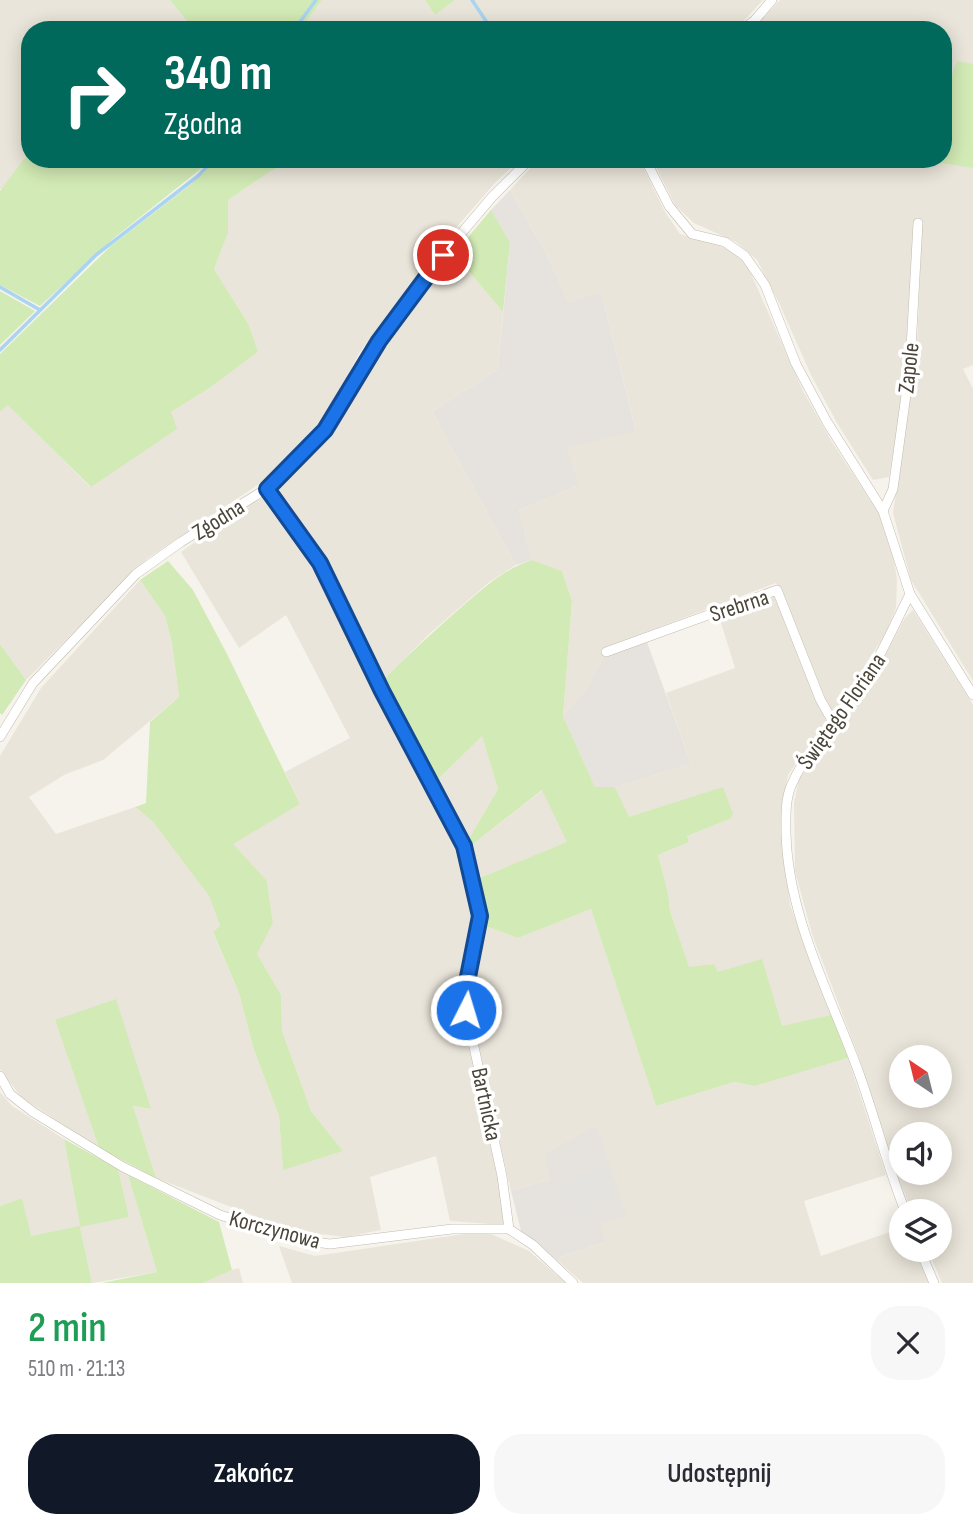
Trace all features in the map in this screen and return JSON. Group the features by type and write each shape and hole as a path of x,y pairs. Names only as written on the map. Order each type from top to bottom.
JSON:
{"street":[{"path":"754,21 772,0"},
{"name":"Zgodna","path":"0,737 33,683 136,574 181,542 267,489 325,430 379,341 443,255 492,197 521,168"},
{"path":"650,168 670,206 692,234 725,242 745,256 765,285 796,364 827,422 883,511 911,594 973,695"},
{"name":"Zapole","path":"883,511 893,489 910,366 918,223"},
{"name":"Bartnicka","path":"267,489 320,563 382,691 464,846 480,916 465,992 466,1010 502,1176 509,1229"},
{"name":"Srebrna","path":"606,652 776,590 820,699 833,722"},
{"name":"Świętego Floriana","path":"900,1199 856,1066 793,895 789,874 786,813 790,788 803,762 860,689 887,645 911,594"},
{"name":"Korczynowa","path":"0,1076 10,1094 33,1112 123,1167 220,1215 293,1239 330,1244 452,1229 509,1229"},
{"path":"509,1229 533,1245 573,1283"},
{"path":"925,1262 934,1283"}],"shaded area":[{"path":"0,0 170,0 187,21 21,21 21,164 3,189 0,189"},
{"path":"322,0 425,0 435,15 455,0 763,0 743,21 307,21"},
{"path":"780,0 973,0 973,365 963,369 973,389 973,681 911,580 893,513 917,348 922,219 915,219 904,387 889,477 873,480 811,375 757,260 736,242 694,223 675,205 656,168 952,168 952,21 760,21"},
{"path":"277,168 511,168 434,253 360,352 317,431 265,480 148,558 26,680 0,644 0,412 8,404 90,487 171,412 258,352 249,325 214,269 228,233 228,200"},
{"path":"531,168 643,168 665,212 680,234 723,247 736,254 748,267 803,391 832,442 881,517 893,555 897,579 896,608 885,635 868,660 868,667 832,714 776,583 601,649 604,657 585,691 563,716 572,601 562,571 532,560 519,510 579,485 566,447 636,430 601,292 568,304 547,255 510,190"},
{"path":"510,190 547,255 568,303 601,292 636,431 567,448 579,485 519,510 532,560 516,565 432,412 498,369 510,242 491,210"},
{"path":"454,254 503,312 498,369 432,412 516,565 488,583 429,634 382,681 325,565 275,491 329,434 375,358"},
{"path":"268,497 312,558 460,844 476,917 459,1003 475,1060 505,1225 450,1221 436,1156 370,1177 381,1230 346,1237 294,1231 156,1178 133,1106 150,1109 55,1020 99,1148 21,1097 0,1069 0,756 41,688 140,580 165,616 172,643 179,697 103,760 64,775 29,797 56,834 138,806 153,822 209,896 220,926 213,933 239,993 253,1047 279,1116 283,1169 343,1151 311,1111 282,1031 281,995 256,953 273,923 267,881 232,844 300,804 285,772 350,738 286,615 239,648 181,552 257,500"},
{"path":"774,595 826,721 788,775 781,810 790,905 831,1015 782,1027 718,972 713,964 689,968 670,911 658,855 689,842 687,836 730,819 629,818 615,787 691,764 666,693 735,668 719,616"},
{"path":"913,610 973,705 973,1283 942,1283 933,1262 952,1262 952,1199 907,1199 901,1185 952,1185 952,1122 889,1122 889,1149 860,1060 812,934 795,871 794,803 799,779 878,669 905,618"},
{"path":"647,642 691,764 615,787 595,787 563,716 585,691 604,657"},
{"path":"482,735 498,789 467,842 435,782"},
{"path":"543,790 568,842 475,880 468,848"},
{"path":"591,909 656,1106 734,1082 755,1086 848,1058 886,1175 804,1201 821,1256 889,1232 889,1262 920,1262 930,1283 583,1283 559,1262 560,1257 605,1242 599,1224 627,1215 551,1179 511,1191 472,1020 471,982 483,925 518,938"},
{"path":"0,1092 12,1106 64,1139 80,1226 129,1217 118,1169 128,1175 157,1272 92,1283 80,1227 30,1236 22,1198 0,1206"},
{"path":"597,1126 627,1216 600,1224 605,1242 560,1257 559,1262 521,1231 511,1191 551,1179 544,1154"},
{"path":"605,1167 613,1193 590,1202 595,1220 587,1223 580,1206 570,1209 560,1183"},
{"path":"464,1234 491,1234 529,1251 566,1283 292,1283 279,1246 315,1256"},
{"path":"239,1268 243,1283 203,1283 232,1270"}],"green space":[{"path":"170,0 322,0 307,21 187,21"},
{"path":"425,0 455,0 435,15"},
{"path":"957,61 973,64 973,168 952,165 952,75"},
{"path":"21,163 21,168 202,168 114,238 40,306 0,285 0,191"},
{"path":"208,168 277,168 228,200 228,233 214,269 249,325 258,352 171,412 177,429 91,487 8,405 0,412 0,354 111,246 190,185"},
{"path":"491,210 510,242 503,312 454,254"},
{"path":"0,291 35,311 0,345"},
{"path":"532,560 562,571 572,601 563,716 595,787 615,787 629,817 723,787 733,814 730,819 687,836 689,842 658,855 670,911 689,967 714,964 718,972 762,959 782,1026 831,1015 848,1058 755,1086 734,1082 656,1106 591,909 518,938 483,925 483,906 475,880 567,842 542,790 468,848 467,842 498,789 482,736 435,782 382,681 481,591 504,573"},
{"path":"168,561 193,590 300,804 233,844 267,881 273,923 257,954 281,995 282,1031 311,1111 343,1151 283,1170 279,1116 253,1047 239,993 213,932 220,926 209,896 153,822 136,807 146,803 150,722 179,697 172,643 165,616 140,580"},
{"path":"0,644 26,680 2,715 0,713"},
{"path":"116,999 151,1109 133,1106 156,1178 99,1148 55,1020"},
{"path":"64,1139 118,1169 129,1217 80,1227 92,1283 0,1283 0,1206 22,1198 31,1236 80,1226"},
{"path":"128,1175 219,1222 232,1270 203,1283 102,1283 157,1272"}],"waterway":[{"path":"301,21 316,0"},
{"path":"472,0 486,21"},
{"path":"0,350 96,255 206,168"},
{"path":"0,287 40,310"}],"route":[{"path":"443,255 379,341 325,430 267,489 320,563 382,691 464,846 480,916 465,992 466,1010"}]}
